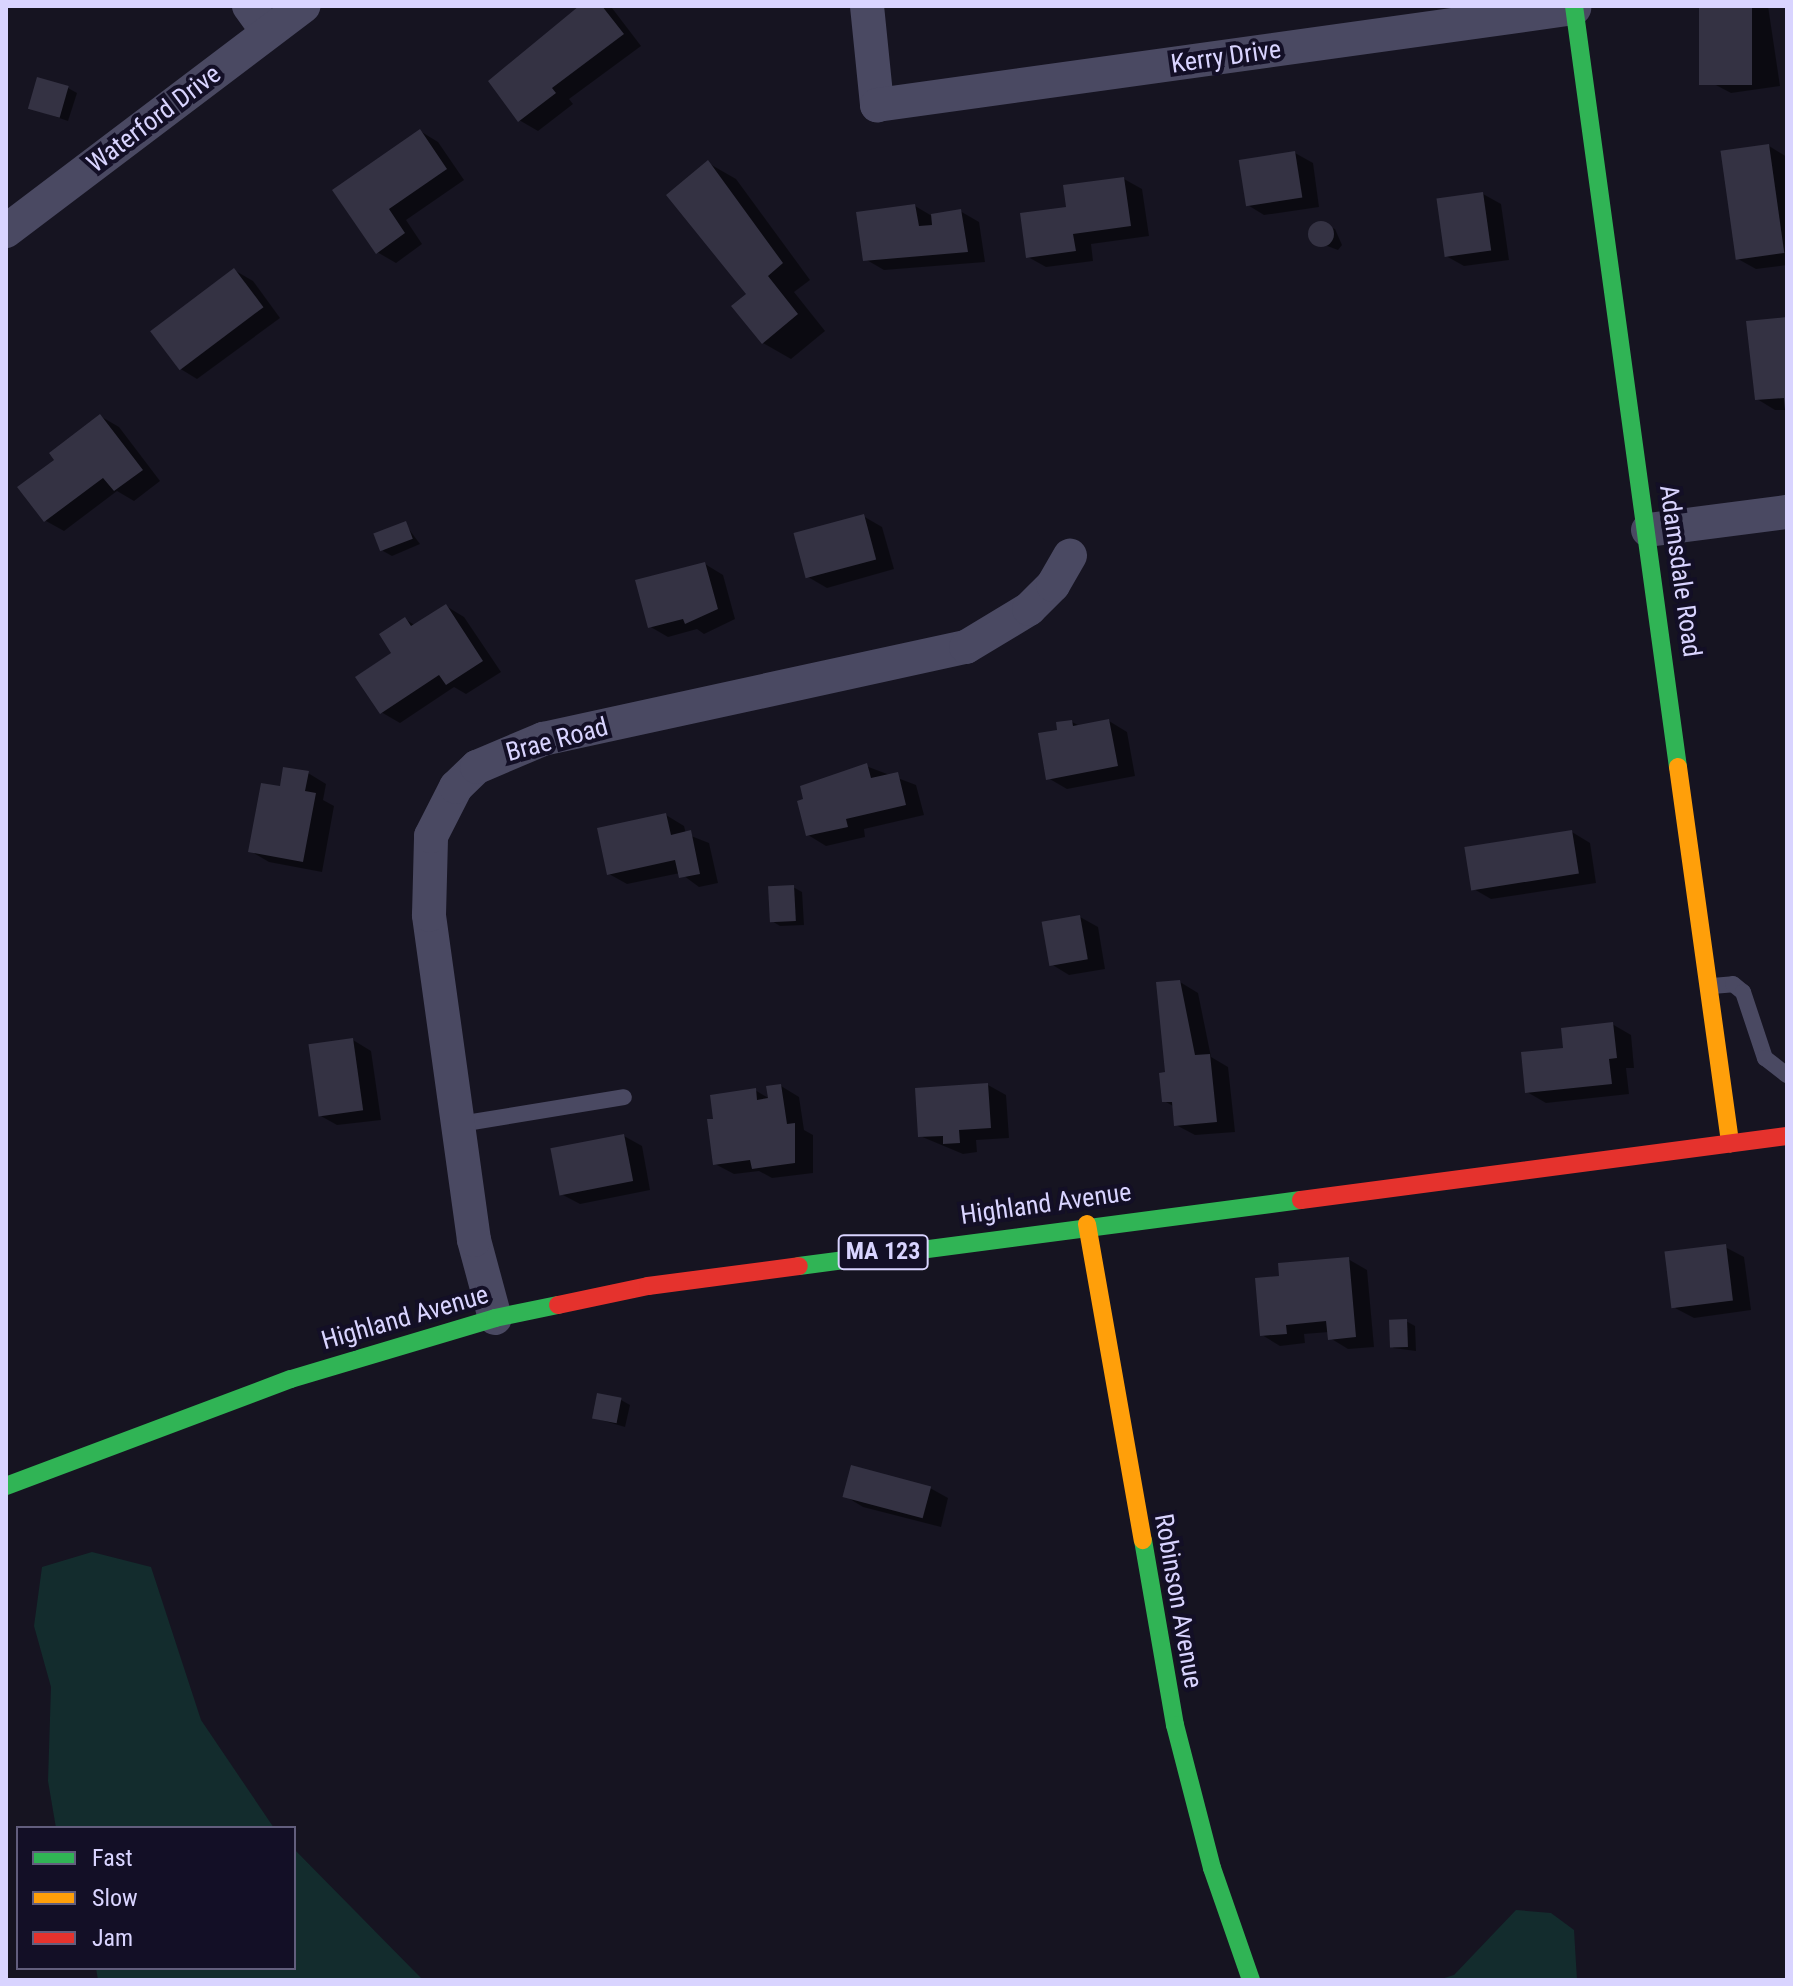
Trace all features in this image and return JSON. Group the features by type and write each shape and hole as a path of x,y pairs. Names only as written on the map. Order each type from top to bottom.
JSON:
{"street":[{"name":"Waterford Drive","path":"6,231 258,19 303,6"},
{"name":"Kerry Drive","path":"867,6 877,105 1574,7"},
{"name":"Adamsdale Road","path":"1574,7 1711,986 1730,1143"},
{"path":"1648,530 1787,512"},
{"name":"Brae Road","path":"495,1318 474,1240 428,877 431,836 442,808 477,767 543,739 966,647 1029,609 1053,585 1070,555"},
{"name":"Highland Avenue","path":"6,1486 204,1408 495,1318 723,1273 1787,1136"},
{"name":"Robinson Avenue","path":"1087,1224 1175,1725 1212,1868 1251,1980"}],"lane":[{"path":"1711,986 1733,984 1743,992 1765,1058 1787,1075"},
{"path":"460,1124 624,1097"}],"green space":[{"path":"92,1552 151,1567 201,1720 273,1826 56,1826 48,1781 51,1687 34,1626 42,1567"},
{"path":"296,1851 423,1980 98,1980 96,1970 296,1970"},
{"path":"1516,1910 1551,1913 1574,1930 1577,1980 1438,1980 1454,1975"}],"building":[{"path":"579,6 602,6 624,34 552,88 556,93 518,122 488,81"},
{"path":"1699,6 1752,6 1752,85 1699,85"},
{"path":"37,77 69,86 60,118 28,109"},
{"path":"420,129 447,169 389,209 405,233 376,254 332,190"},
{"path":"1769,144 1784,253 1736,260 1720,151"},
{"path":"1295,151 1302,197 1246,206 1239,160"},
{"path":"708,160 783,263 768,276 798,314 762,344 731,306 746,294 666,195"},
{"path":"1124,177 1131,226 1073,234 1076,251 1026,258 1020,213 1066,207 1063,185"},
{"path":"1483,192 1491,250 1445,257 1436,199"},
{"path":"915,204 919,226 932,225 931,214 961,209 968,252 863,261 856,212"},
{"path":"1321,221 1330,225 1334,234 1330,243 1321,247 1312,243 1308,234 1312,225"},
{"path":"234,268 263,307 180,370 150,331"},
{"path":"1787,317 1785,410 1784,398 1755,400 1746,321"},
{"path":"100,414 143,470 114,491 103,478 44,522 17,487 54,460 49,453"},
{"path":"864,514 876,559 806,578 793,533"},
{"path":"406,521 413,539 380,551 373,534"},
{"path":"705,562 718,609 685,624 683,619 648,628 635,580"},
{"path":"446,604 483,661 446,685 439,675 380,714 355,677 391,653 379,634 405,617 411,626"},
{"path":"1109,719 1118,766 1046,780 1038,733 1057,730 1056,722 1072,720 1073,726"},
{"path":"867,763 871,778 898,772 906,805 846,819 848,827 806,836 797,801 803,799 800,786"},
{"path":"283,767 309,771 305,791 316,793 303,862 248,852 261,783 280,786"},
{"path":"666,813 671,835 691,830 700,874 679,878 675,860 607,875 597,828"},
{"path":"1572,830 1579,873 1471,891 1464,847"},
{"path":"794,885 796,921 770,922 768,886"},
{"path":"1080,915 1088,959 1049,966 1042,922"},
{"path":"1180,980 1195,1055 1210,1054 1217,1122 1174,1126 1172,1102 1162,1102 1159,1073 1165,1072 1156,982"},
{"path":"1613,1022 1617,1058 1609,1059 1612,1084 1525,1093 1521,1052 1563,1048 1561,1028"},
{"path":"353,1038 363,1110 319,1117 308,1044"},
{"path":"988,1083 991,1128 959,1130 960,1143 943,1144 943,1136 918,1137 915,1088"},
{"path":"781,1084 787,1124 795,1123 795,1163 752,1169 750,1160 713,1165 707,1119 713,1119 710,1095 756,1088 757,1100 768,1098 766,1086"},
{"path":"624,1134 633,1181 560,1195 550,1148"},
{"path":"1726,1244 1733,1301 1671,1308 1664,1252"},
{"path":"1349,1257 1356,1337 1328,1340 1326,1321 1286,1325 1287,1334 1260,1336 1255,1278 1279,1276 1278,1263"},
{"path":"1407,1319 1408,1347 1390,1348 1389,1320"},
{"path":"597,1393 622,1398 617,1423 592,1419"},
{"path":"851,1465 931,1486 923,1518 842,1497"}],"traffic: fast":[{"path":"1574,6 1678,767"},
{"path":"799,1266 1301,1200"},
{"path":"6,1486 291,1379 495,1318 558,1305"},
{"path":"1143,1540 1175,1725 1212,1868 1251,1980"}],"traffic: slow":[{"path":"1678,767 1730,1143"},
{"path":"1087,1224 1143,1540"}],"traffic: jam":[{"path":"1301,1200 1787,1136"},
{"path":"558,1305 648,1286 799,1266"}]}
